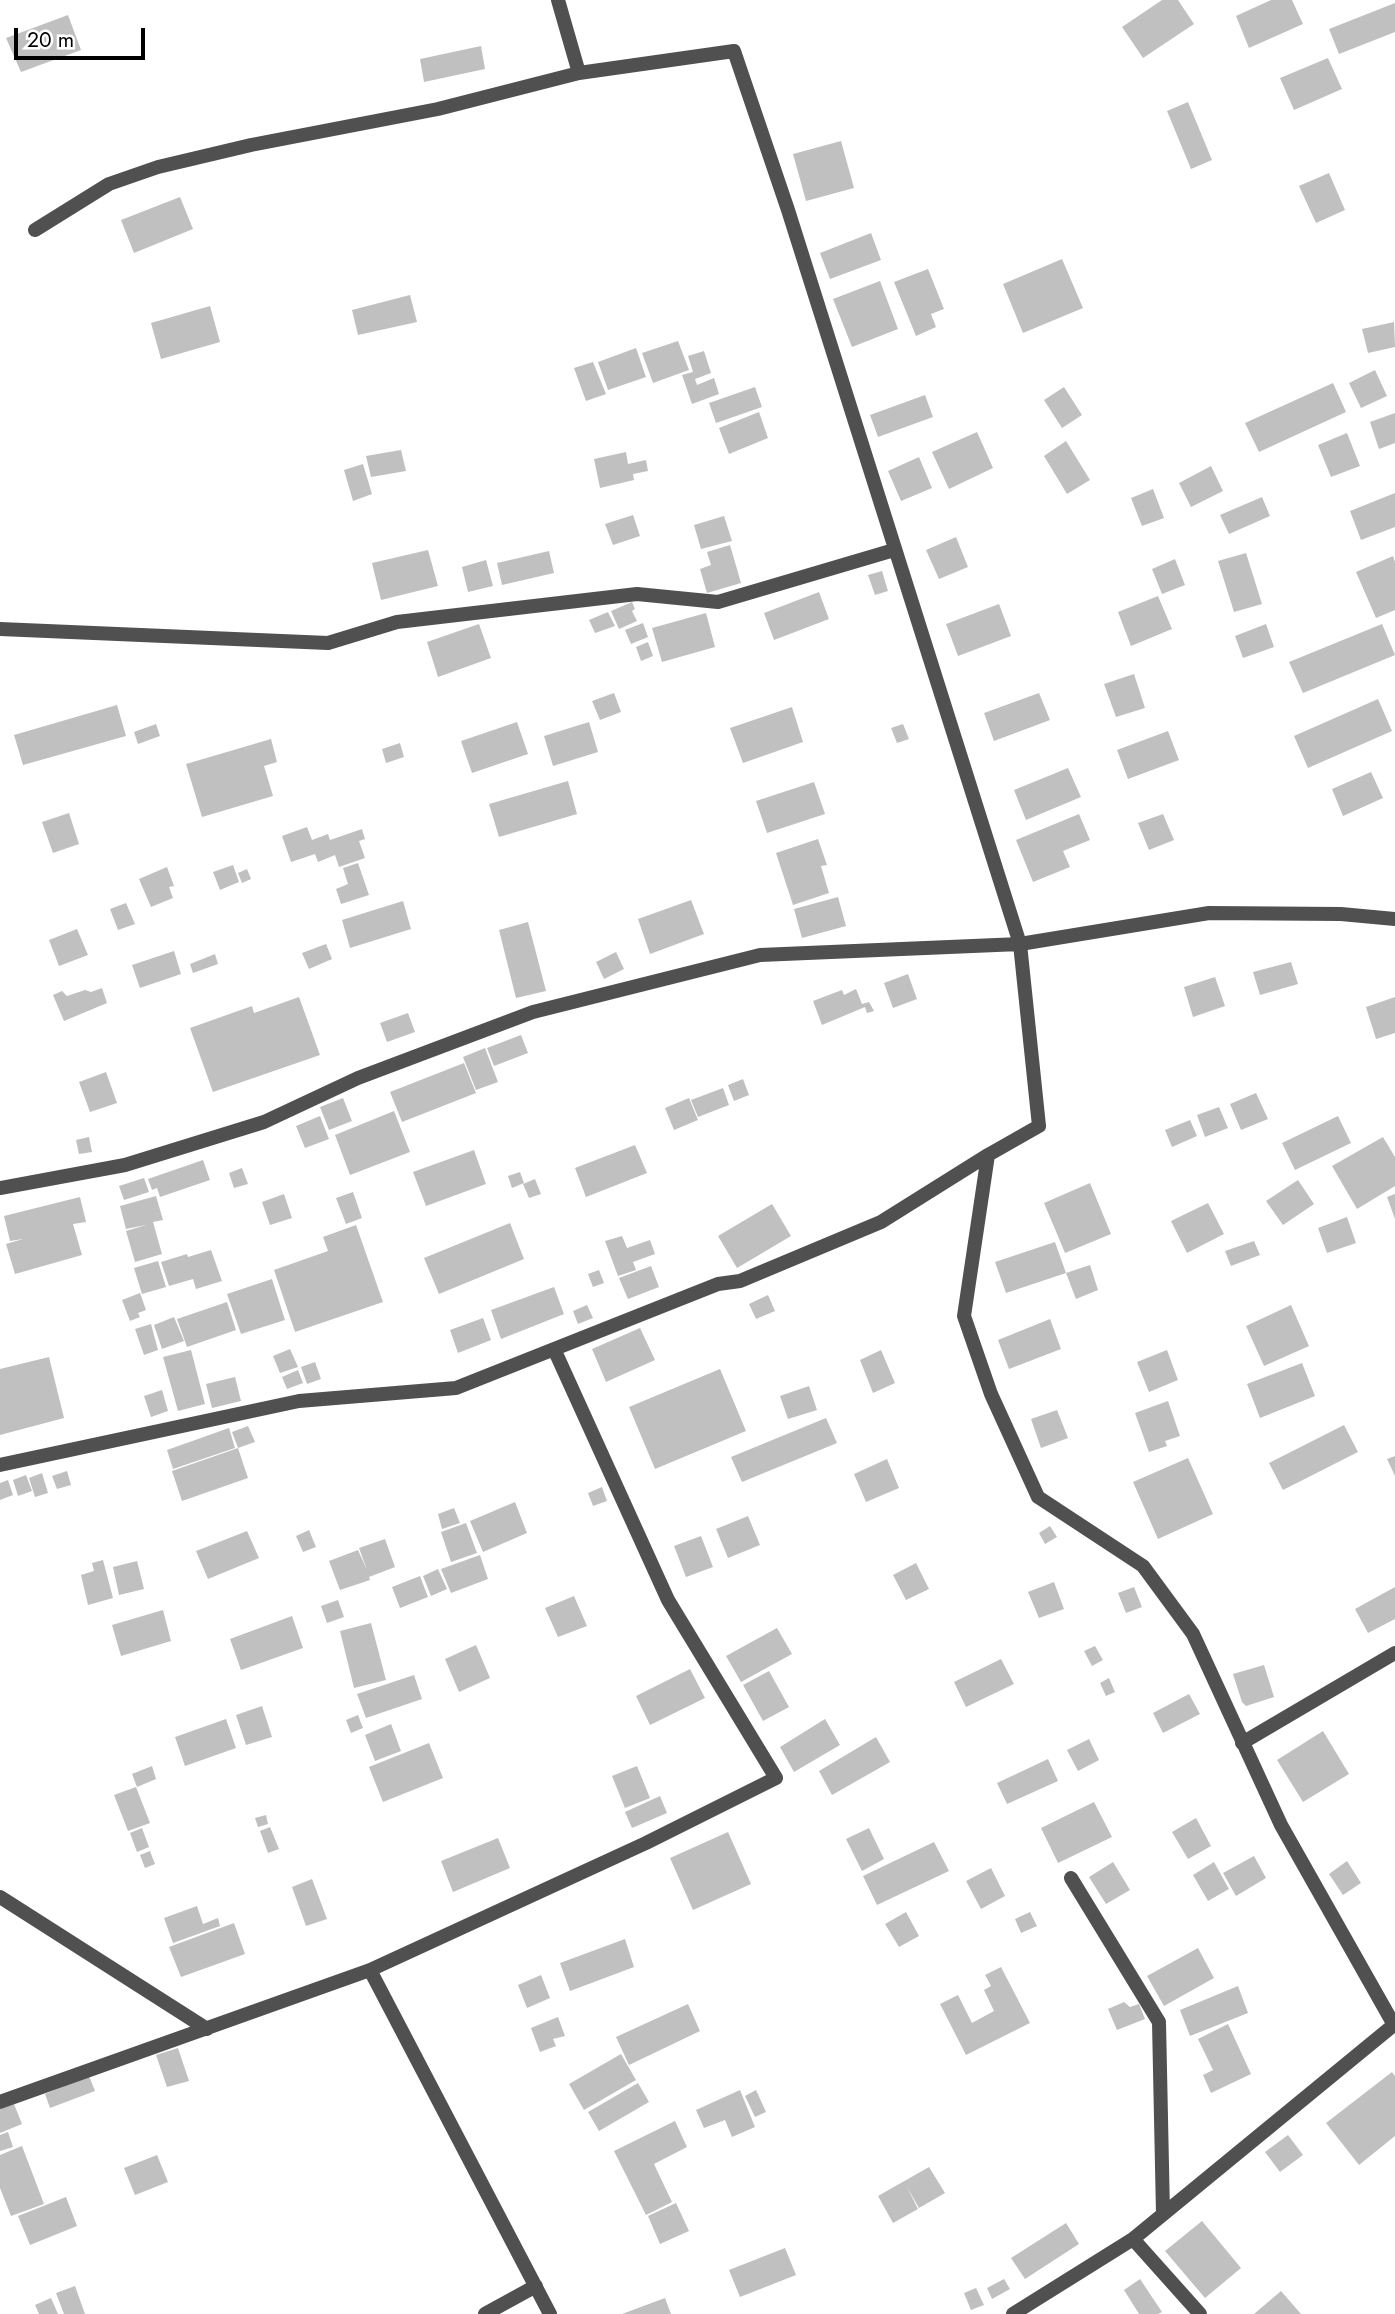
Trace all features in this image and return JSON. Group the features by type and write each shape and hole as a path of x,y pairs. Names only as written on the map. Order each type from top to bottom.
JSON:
{"street":[{"path":"558,0 579,73"},
{"path":"0,1465 299,1401 456,1388 718,1284 740,1281 881,1222 1040,1126 1020,944 788,211 734,51 579,73 438,110 251,145 159,167 109,184 35,230"},
{"path":"0,629 328,643 397,622 637,594 718,601 894,550"},
{"path":"0,1188 125,1165 264,1122 358,1078 533,1012 760,955 1020,944 1209,913 1341,914 1395,919"},
{"path":"988,1155 964,1316 991,1394 1038,1497 1143,1566 1192,1634 1281,1825 1395,2024 1133,2239 1013,2314"},
{"path":"0,2102 370,1970 646,1843 776,1778 668,1600 554,1349"},
{"path":"1242,1743 1395,1653"},
{"path":"1071,1878 1159,2022 1163,2214"},
{"path":"0,1897 207,2029"},
{"path":"370,1970 550,2314"},
{"path":"1133,2239 1200,2314"},
{"path":"485,2314 536,2286"}],"building":[{"path":"1162,0 1178,0 1194,24 1143,58 1122,27"},
{"path":"1271,0 1292,0 1303,24 1249,48 1236,16"},
{"path":"1395,3 1395,32 1339,54 1329,29"},
{"path":"68,15 81,50 21,72 6,38"},
{"path":"481,46 485,69 424,82 420,59"},
{"path":"1328,58 1342,89 1294,110 1280,78"},
{"path":"1188,102 1212,160 1191,169 1167,111"},
{"path":"841,141 854,188 806,201 793,154"},
{"path":"1329,173 1345,210 1316,223 1299,186"},
{"path":"180,197 193,229 134,253 121,220"},
{"path":"871,233 881,260 830,279 820,253"},
{"path":"1062,259 1083,308 1023,333 1003,284"},
{"path":"928,269 944,309 931,314 936,327 916,336 894,282"},
{"path":"880,281 898,329 852,347 833,299"},
{"path":"410,295 417,322 358,335 352,310"},
{"path":"210,306 220,342 161,359 151,323"},
{"path":"1394,322 1395,347 1368,353 1362,329"},
{"path":"678,341 689,370 653,383 642,353"},
{"path":"636,348 646,377 608,390 598,362"},
{"path":"704,351 711,373 695,379 697,385 714,378 719,394 692,404 682,375 693,372 688,356"},
{"path":"593,362 606,394 586,401 574,368"},
{"path":"1375,370 1387,396 1361,408 1349,383"},
{"path":"1333,383 1346,412 1259,452 1245,423"},
{"path":"755,387 762,407 716,423 709,403"},
{"path":"1064,387 1082,415 1062,428 1044,400"},
{"path":"925,395 933,417 878,437 870,415"},
{"path":"759,412 768,438 729,454 719,428"},
{"path":"1395,413 1395,443 1379,449 1370,422"},
{"path":"977,432 993,468 949,489 932,452"},
{"path":"1347,433 1360,466 1331,477 1318,445"},
{"path":"1066,441 1090,480 1067,494 1044,456"},
{"path":"401,450 406,471 371,477 366,456"},
{"path":"626,452 628,464 646,460 648,471 633,474 634,480 600,488 594,459"},
{"path":"919,457 932,488 901,501 888,471"},
{"path":"363,464 372,494 353,501 344,470"},
{"path":"1211,466 1223,491 1191,507 1179,483"},
{"path":"1153,489 1164,518 1142,526 1131,498"},
{"path":"1395,493 1395,527 1361,540 1350,511"},
{"path":"1262,497 1270,516 1229,534 1220,515"},
{"path":"633,515 640,536 613,545 605,524"},
{"path":"724,516 732,541 701,549 694,525"},
{"path":"956,537 968,567 939,579 926,550"},
{"path":"730,545 741,583 707,593 700,569 711,565 707,552"},
{"path":"428,550 438,586 381,600 372,563"},
{"path":"549,551 554,573 502,585 497,563"},
{"path":"1246,553 1262,604 1234,612 1218,561"},
{"path":"1393,556 1395,610 1376,618 1356,572"},
{"path":"1175,559 1185,585 1162,594 1152,569"},
{"path":"486,560 493,586 468,592 462,567"},
{"path":"882,571 888,591 875,595 868,575"},
{"path":"819,592 829,619 774,640 764,613"},
{"path":"1158,596 1172,629 1131,646 1118,612"},
{"path":"632,602 635,609 632,611 637,621 619,629 611,611"},
{"path":"999,604 1011,636 958,656 946,624"},
{"path":"608,612 615,626 595,633 589,620"},
{"path":"706,613 715,647 662,662 652,628"},
{"path":"643,623 648,637 631,644 625,630"},
{"path":"479,624 491,658 438,677 427,642"},
{"path":"1266,624 1274,647 1243,658 1235,636"},
{"path":"1382,624 1395,655 1303,693 1289,662"},
{"path":"648,642 653,656 641,661 636,647"},
{"path":"1134,674 1145,708 1116,717 1104,684"},
{"path":"614,693 621,712 600,720 592,701"},
{"path":"1039,693 1050,720 994,741 984,713"},
{"path":"1378,699 1392,731 1308,768 1294,736"},
{"path":"117,705 126,736 23,765 14,735"},
{"path":"792,707 803,742 743,763 730,728"},
{"path":"517,722 528,754 472,773 461,741"},
{"path":"589,722 598,752 553,766 544,736"},
{"path":"156,724 160,736 138,744 134,732"},
{"path":"903,724 909,739 897,743 891,728"},
{"path":"1168,731 1179,760 1128,779 1117,750"},
{"path":"271,739 277,762 264,766 273,796 202,817 186,764"},
{"path":"400,743 404,757 386,763 382,749"},
{"path":"1068,768 1081,797 1026,820 1014,790"},
{"path":"1371,772 1383,798 1343,816 1332,789"},
{"path":"568,781 577,814 499,837 489,804"},
{"path":"814,782 825,814 767,833 756,801"},
{"path":"69,813 79,844 53,853 42,822"},
{"path":"1079,814 1090,840 1063,851 1070,867 1033,882 1016,840"},
{"path":"1163,814 1174,840 1149,850 1138,823"},
{"path":"307,827 312,840 328,834 330,840 362,829 365,839 359,841 365,858 339,867 335,855 318,862 315,854 291,862 282,836"},
{"path":"818,839 827,865 821,866 829,893 793,905 776,853"},
{"path":"358,863 369,895 341,904 336,889 348,884 343,868"},
{"path":"233,865 239,882 220,890 213,872"},
{"path":"167,867 174,886 169,887 173,898 151,907 139,879"},
{"path":"247,869 251,879 242,883 238,873"},
{"path":"838,897 846,926 802,938 794,909"},
{"path":"691,900 704,934 650,954 638,919"},
{"path":"403,901 411,929 350,948 342,920"},
{"path":"126,903 135,924 118,930 110,909"},
{"path":"528,922 546,991 516,998 499,930"},
{"path":"77,929 88,955 59,966 49,940"},
{"path":"326,944 332,959 309,969 302,953"},
{"path":"174,951 181,974 140,988 132,965"},
{"path":"616,952 624,969 604,979 596,962"},
{"path":"215,954 218,964 193,973 190,964"},
{"path":"1291,962 1298,984 1260,995 1253,972"},
{"path":"908,974 917,999 893,1008 884,983"},
{"path":"1215,977 1225,1006 1193,1017 1184,987"},
{"path":"102,988 107,1003 64,1021 53,995 62,991 67,996"},
{"path":"856,989 862,1004 869,1002 874,1011 867,1013 865,1007 822,1025 813,1001 842,990 844,995"},
{"path":"299,997 320,1055 213,1092 190,1028 252,1006 254,1013"},
{"path":"1395,997 1395,1033 1376,1039 1366,1007"},
{"path":"408,1013 415,1032 387,1042 380,1023"},
{"path":"521,1035 528,1053 494,1066 487,1048"},
{"path":"485,1048 498,1082 476,1090 463,1057"},
{"path":"464,1063 476,1093 402,1122 390,1092"},
{"path":"106,1072 117,1103 90,1112 79,1082"},
{"path":"743,1079 749,1095 734,1101 728,1085"},
{"path":"723,1088 729,1105 698,1117 691,1100"},
{"path":"1256,1093 1268,1119 1241,1130 1230,1104"},
{"path":"343,1098 352,1121 329,1130 320,1107"},
{"path":"689,1098 698,1120 674,1130 665,1108"},
{"path":"1219,1107 1228,1128 1205,1137 1197,1115"},
{"path":"394,1111 410,1152 350,1175 335,1135"},
{"path":"320,1116 329,1139 305,1148 296,1126"},
{"path":"1338,1116 1351,1143 1295,1170 1282,1143"},
{"path":"1190,1120 1197,1136 1172,1147 1165,1130"},
{"path":"89,1137 92,1152 79,1154 76,1140"},
{"path":"1383,1137 1395,1157 1395,1186 1357,1209 1332,1166"},
{"path":"635,1145 647,1173 586,1197 575,1168"},
{"path":"474,1150 486,1184 426,1206 413,1172"},
{"path":"203,1160 210,1180 160,1197 157,1188 152,1190 148,1179"},
{"path":"242,1168 248,1184 234,1188 229,1173"},
{"path":"520,1172 524,1183 512,1188 508,1176"},
{"path":"144,1178 149,1192 124,1200 119,1186"},
{"path":"535,1179 541,1194 529,1198 523,1184"},
{"path":"1298,1180 1314,1204 1283,1225 1266,1201"},
{"path":"1090,1183 1111,1234 1065,1253 1044,1203"},
{"path":"353,1192 362,1218 346,1224 336,1198"},
{"path":"284,1194 292,1218 270,1225 262,1202"},
{"path":"1395,1194 1395,1219 1387,1197"},
{"path":"156,1196 163,1220 153,1222 162,1254 135,1262 126,1231 146,1225 126,1229 120,1206"},
{"path":"80,1197 86,1222 73,1224 82,1255 15,1274 6,1244 23,1239 10,1241 4,1216"},
{"path":"1208,1203 1224,1234 1187,1253 1171,1221"},
{"path":"772,1204 791,1236 737,1268 718,1236"},
{"path":"1347,1217 1356,1243 1327,1253 1318,1228"},
{"path":"510,1223 524,1259 439,1294 424,1258"},
{"path":"356,1225 383,1302 295,1332 274,1270 328,1251 323,1237"},
{"path":"622,1236 627,1248 650,1240 655,1254 633,1262 636,1270 618,1276 605,1241"},
{"path":"1254,1241 1260,1255 1231,1266 1225,1251"},
{"path":"1055,1242 1066,1273 1006,1293 995,1262"},
{"path":"211,1250 222,1281 196,1289 193,1279 169,1286 161,1262"},
{"path":"158,1261 166,1287 142,1294 134,1268"},
{"path":"1090,1265 1098,1290 1076,1299 1066,1273"},
{"path":"651,1266 659,1287 628,1299 619,1278"},
{"path":"599,1270 604,1283 593,1287 588,1274"},
{"path":"272,1279 285,1320 241,1334 227,1294"},
{"path":"554,1287 564,1314 501,1339 491,1310"},
{"path":"140,1293 146,1310 138,1313 140,1317 130,1321 122,1300"},
{"path":"768,1295 775,1311 756,1319 749,1304"},
{"path":"227,1302 236,1330 187,1347 177,1319"},
{"path":"587,1305 593,1318 578,1324 573,1311"},
{"path":"1291,1305 1309,1346 1264,1366 1246,1326"},
{"path":"174,1317 184,1341 162,1349 154,1325"},
{"path":"483,1318 491,1340 458,1353 450,1330"},
{"path":"1050,1319 1061,1349 1009,1369 998,1340"},
{"path":"151,1324 158,1350 144,1355 135,1329"},
{"path":"640,1328 655,1360 606,1382 592,1349"},
{"path":"290,1349 298,1367 280,1373 273,1356"},
{"path":"191,1350 205,1404 178,1411 163,1357"},
{"path":"881,1350 895,1383 873,1393 860,1360"},
{"path":"1167,1350 1178,1380 1149,1392 1137,1362"},
{"path":"49,1357 64,1418 0,1435 0,1369"},
{"path":"315,1362 321,1379 307,1384 301,1367"},
{"path":"1302,1363 1315,1396 1260,1418 1247,1384"},
{"path":"720,1369 746,1431 655,1469 629,1407"},
{"path":"298,1370 303,1383 287,1389 282,1377"},
{"path":"235,1377 241,1401 212,1408 206,1384"},
{"path":"809,1386 817,1410 788,1419 780,1396"},
{"path":"162,1390 168,1411 151,1417 144,1396"},
{"path":"1168,1401 1180,1436 1165,1441 1167,1446 1149,1452 1135,1413"},
{"path":"1057,1410 1068,1438 1041,1448 1031,1419"},
{"path":"826,1418 837,1443 742,1482 731,1457"},
{"path":"1344,1425 1358,1452 1283,1490 1269,1463"},
{"path":"248,1426 255,1442 238,1448 232,1432"},
{"path":"229,1428 235,1448 173,1469 167,1450"},
{"path":"238,1448 248,1478 182,1501 172,1471"},
{"path":"1395,1456 1395,1476 1387,1459"},
{"path":"1188,1458 1213,1514 1158,1539 1133,1482"},
{"path":"887,1459 899,1488 866,1502 854,1474"},
{"path":"67,1471 71,1485 57,1489 52,1476"},
{"path":"42,1473 48,1493 35,1497 29,1478"},
{"path":"26,1475 32,1491 18,1496 13,1480"},
{"path":"8,1480 13,1495 0,1500 0,1483"},
{"path":"602,1487 607,1501 593,1506 588,1493"},
{"path":"515,1502 527,1533 483,1552 470,1521"},
{"path":"454,1508 460,1523 442,1529 438,1514"},
{"path":"748,1516 760,1545 728,1558 716,1529"},
{"path":"466,1523 477,1553 451,1562 441,1532"},
{"path":"1050,1526 1057,1537 1045,1544 1039,1533"},
{"path":"309,1530 316,1547 303,1552 296,1536"},
{"path":"247,1531 259,1558 208,1579 196,1551"},
{"path":"701,1536 713,1567 686,1577 674,1546"},
{"path":"385,1539 395,1567 369,1577 370,1580 340,1590 329,1561 358,1550 367,1570 359,1548"},
{"path":"480,1555 488,1579 451,1593 441,1569"},
{"path":"103,1560 113,1598 88,1605 81,1575 94,1571 92,1563"},
{"path":"137,1561 144,1589 119,1595 113,1567"},
{"path":"916,1563 929,1589 906,1600 893,1575"},
{"path":"438,1569 447,1589 431,1596 423,1576"},
{"path":"420,1576 428,1597 400,1608 392,1587"},
{"path":"1054,1582 1064,1609 1039,1618 1028,1592"},
{"path":"1134,1587 1142,1607 1126,1613 1118,1593"},
{"path":"1395,1587 1395,1619 1368,1633 1355,1609"},
{"path":"574,1596 587,1626 558,1637 545,1608"},
{"path":"338,1600 344,1617 327,1623 321,1606"},
{"path":"163,1610 171,1641 121,1656 112,1625"},
{"path":"292,1616 303,1648 241,1670 230,1639"},
{"path":"371,1623 386,1680 354,1688 340,1631"},
{"path":"777,1628 792,1654 741,1682 726,1656"},
{"path":"476,1645 490,1678 459,1692 445,1659"},
{"path":"1095,1646 1103,1660 1092,1666 1084,1651"},
{"path":"1001,1659 1014,1684 966,1707 954,1682"},
{"path":"1264,1665 1274,1697 1246,1706 1242,1702 1233,1674"},
{"path":"690,1669 705,1698 650,1725 636,1696"},
{"path":"769,1671 789,1707 763,1721 743,1685"},
{"path":"414,1675 422,1699 366,1718 357,1694"},
{"path":"1109,1678 1115,1692 1106,1696 1100,1683"},
{"path":"1189,1694 1200,1714 1163,1733 1153,1713"},
{"path":"262,1706 272,1737 246,1745 236,1715"},
{"path":"358,1715 363,1728 351,1733 346,1720"},
{"path":"226,1719 236,1748 185,1766 175,1737"},
{"path":"825,1719 840,1745 794,1772 780,1747"},
{"path":"391,1724 401,1751 375,1761 365,1735"},
{"path":"1323,1731 1349,1774 1303,1802 1277,1760"},
{"path":"876,1737 890,1762 832,1795 819,1771"},
{"path":"1089,1739 1099,1760 1078,1771 1067,1750"},
{"path":"429,1743 443,1778 383,1802 369,1767"},
{"path":"1048,1759 1058,1781 1007,1804 997,1783"},
{"path":"152,1766 156,1779 137,1787 132,1774"},
{"path":"637,1766 650,1798 625,1808 612,1776"},
{"path":"136,1787 150,1823 128,1831 114,1795"},
{"path":"660,1796 667,1813 632,1828 625,1812"},
{"path":"1094,1802 1112,1837 1058,1863 1041,1828"},
{"path":"266,1815 268,1824 258,1827 255,1818"},
{"path":"1196,1818 1211,1846 1188,1859 1172,1832"},
{"path":"270,1827 279,1849 268,1853 260,1831"},
{"path":"142,1828 149,1847 137,1852 130,1833"},
{"path":"869,1828 884,1859 862,1871 846,1839"},
{"path":"728,1832 751,1884 693,1910 670,1858"},
{"path":"498,1838 510,1868 453,1892 441,1861"},
{"path":"934,1842 949,1871 877,1905 863,1876"},
{"path":"150,1851 155,1864 145,1868 140,1855"},
{"path":"1254,1856 1266,1878 1236,1896 1223,1873"},
{"path":"1347,1861 1361,1883 1343,1895 1329,1874"},
{"path":"1113,1862 1130,1890 1106,1904 1089,1877"},
{"path":"1214,1862 1229,1889 1208,1901 1193,1875"},
{"path":"991,1868 1005,1896 981,1909 966,1881"},
{"path":"312,1879 327,1919 306,1926 292,1887"},
{"path":"197,1906 203,1924 218,1918 220,1926 173,1943 164,1918"},
{"path":"906,1912 919,1936 899,1947 885,1924"},
{"path":"1030,1912 1037,1926 1021,1933 1015,1919"},
{"path":"234,1923 245,1954 181,1977 169,1947"},
{"path":"625,1939 634,1967 570,1991 560,1963"},
{"path":"1198,1948 1214,1978 1164,2006 1147,1976"},
{"path":"1001,1967 1030,2023 966,2055 940,2004 958,1995 972,2023 994,2011 984,1990 991,1986 985,1975"},
{"path":"541,1975 550,1998 527,2008 518,1985"},
{"path":"1238,1986 1248,2013 1190,2036 1180,2010"},
{"path":"1124,2002 1130,2007 1139,2004 1145,2019 1117,2030 1108,2009"},
{"path":"688,2004 700,2031 629,2065 616,2037"},
{"path":"558,2017 565,2036 553,2039 556,2046 540,2052 531,2028"},
{"path":"1228,2024 1251,2074 1211,2093 1203,2075 1213,2070 1198,2039"},
{"path":"178,2048 189,2081 167,2087 156,2055"},
{"path":"621,2054 636,2080 584,2110 569,2084"},
{"path":"1392,2072 1395,2076 1395,2136 1359,2165 1326,2123"},
{"path":"89,2076 95,2091 50,2108 45,2094"},
{"path":"638,2083 649,2102 599,2131 588,2112"},
{"path":"740,2090 755,2127 732,2137 725,2120 704,2128 696,2110"},
{"path":"756,2090 766,2112 755,2117 745,2096"},
{"path":"14,2104 22,2124 0,2133 0,2109"},
{"path":"675,2121 687,2147 654,2164 672,2202 646,2215 614,2151"},
{"path":"8,2132 13,2147 0,2151 0,2135"},
{"path":"1288,2135 1303,2155 1280,2172 1265,2152"},
{"path":"22,2146 44,2204 11,2216 0,2188 0,2155"},
{"path":"157,2155 168,2182 135,2195 124,2168"},
{"path":"929,2167 945,2193 919,2208 907,2187 918,2209 893,2223 878,2196"},
{"path":"66,2197 77,2226 30,2245 18,2216"},
{"path":"676,2203 689,2231 660,2244 648,2216"},
{"path":"1202,2221 1241,2268 1205,2298 1165,2251"},
{"path":"1066,2223 1079,2244 1025,2279 1011,2258"},
{"path":"785,2248 796,2275 740,2297 729,2270"},
{"path":"1004,2279 1010,2289 992,2299 987,2288"},
{"path":"1140,2279 1162,2312 1139,2314 1124,2290"},
{"path":"75,2286 85,2314 64,2314 56,2293"},
{"path":"976,2288 984,2305 971,2310 964,2293"},
{"path":"1281,2291 1301,2314 1254,2314"},
{"path":"51,2298 58,2314 39,2314 35,2305"},
{"path":"665,2298 671,2314 622,2314"}]}
